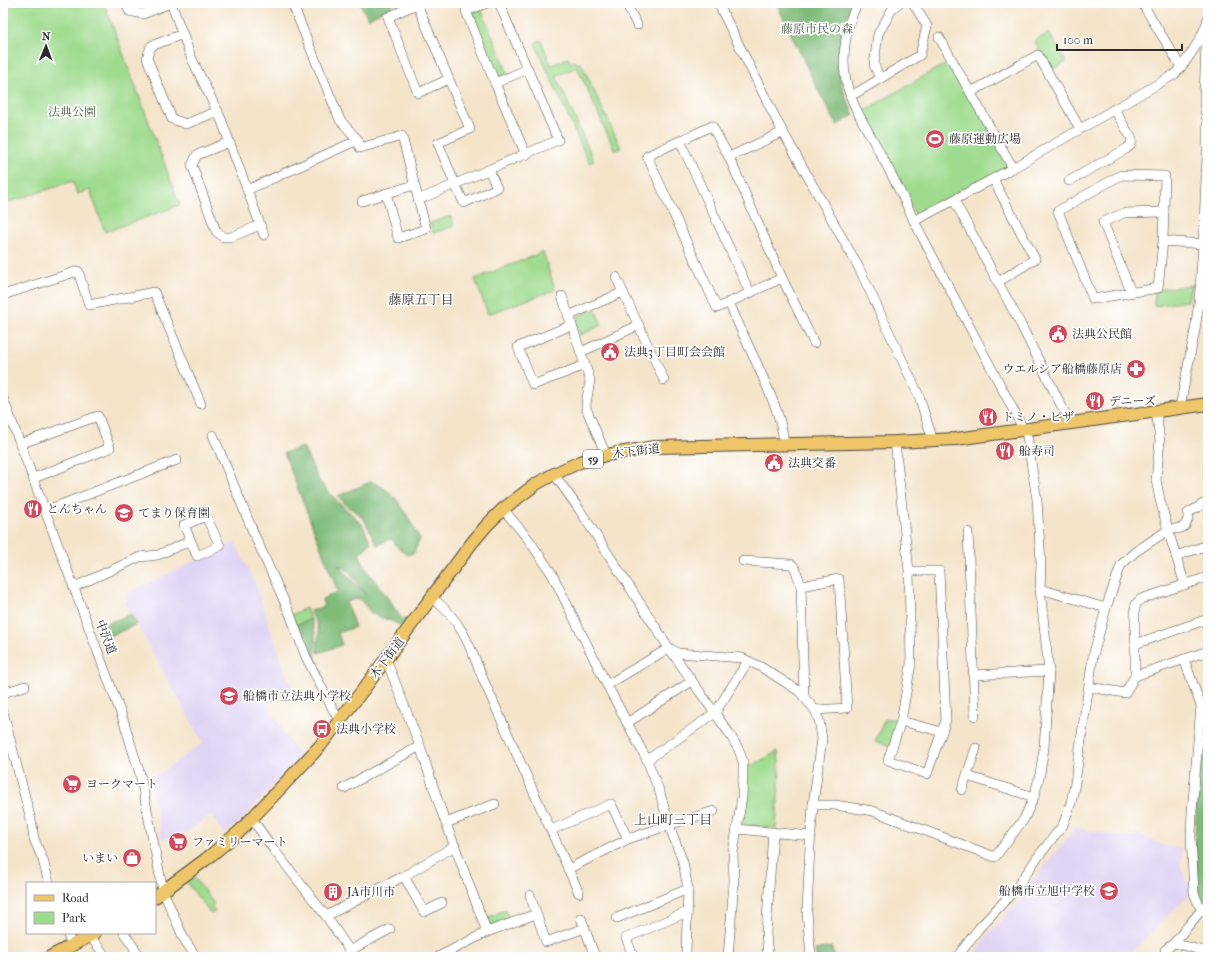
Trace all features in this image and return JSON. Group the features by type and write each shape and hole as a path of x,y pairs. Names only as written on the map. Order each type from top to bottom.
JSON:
{"main road":[{"name":"木下街道","path":"159,894 224,845 252,819 315,751 339,721 471,544 487,525 503,509 536,484 554,474 580,462 606,455 655,447 933,441 1208,404"},
{"path":"50,957 93,934"}],"street":[{"path":"126,3 129,11 143,14 170,3 191,57 222,119 229,142 264,235"},
{"path":"292,3 340,120 358,140 360,148 402,136 426,228 398,238 386,193"},
{"path":"487,3 465,7 495,83 526,155"},
{"path":"418,200 558,140 499,3"},
{"path":"626,3 637,26"},
{"path":"718,3 783,132 816,189 858,268 919,396 933,441"},
{"path":"813,804 873,811 995,857 1024,819 1034,797 1040,774 1044,748 1049,671 1040,589 1041,563 1037,500 1027,436 914,221 902,194 858,113 851,96 846,80 844,58 849,23 858,3"},
{"path":"880,78 874,65 878,34 893,8 899,3"},
{"path":"851,96 920,55 927,26 913,3"},
{"path":"1142,3 1181,67"},
{"path":"449,80 418,93 388,17 417,4 449,80 470,130 438,143 464,203 497,188 489,170"},
{"path":"914,221 1013,168 1175,74 1205,29 1208,18"},
{"path":"1180,407 1199,302 1203,244 1207,157 1205,29"},
{"path":"183,34 151,46 147,58 172,119 186,124 218,111"},
{"path":"939,37 1013,168"},
{"path":"971,92 1038,55 1080,129"},
{"path":"495,83 528,69"},
{"path":"1069,181 1126,150 1131,145 1132,139 1114,109"},
{"path":"782,278 717,308 647,156 712,126 728,157 782,278 814,342"},
{"path":"728,157 783,132"},
{"path":"247,190 358,140"},
{"path":"680,141 750,293"},
{"path":"229,142 197,155 192,165 216,231 223,237 231,237 260,225"},
{"path":"1121,175 1165,176 1163,241 1158,288 1092,299 1058,211 1121,175"},
{"path":"993,179 1035,259 998,282"},
{"path":"362,201 414,185"},
{"path":"954,200 1025,332 1070,423"},
{"path":"1131,292 1103,222 1124,213 1164,212"},
{"path":"1163,241 1203,244"},
{"path":"3,295 78,271 89,305 154,292 202,404"},
{"path":"616,276 664,380"},
{"path":"568,316 623,292"},
{"path":"562,296 590,380 586,408 606,455"},
{"path":"729,302 778,412 784,444"},
{"path":"572,325 518,347 533,385 585,365"},
{"path":"581,352 639,325"},
{"name":"中沢道","path":"3,398 114,693 140,774 159,894 184,939 196,957"},
{"path":"1156,411 1160,441 1156,480 1168,530 1185,585"},
{"path":"20,444 98,416 110,448 34,478"},
{"path":"213,435 254,534 290,614 306,657 339,721"},
{"path":"895,442 909,571 911,664 901,721 888,760 927,774 946,720 939,571 909,571"},
{"path":"46,511 177,460"},
{"path":"554,474 579,509 669,648 739,750 743,762 742,797 732,853 734,881 728,957"},
{"path":"957,957 979,928 1015,890 1037,858 1063,825 1071,803 1075,783 1093,656 1106,608 1121,565 1134,552 1168,530 1185,526 1188,519 1188,513 1203,504 1208,503"},
{"path":"503,509 529,540 552,574 646,760 660,793 669,825 683,862 688,890 687,957"},
{"path":"206,516 220,546 197,556 190,541 184,525 206,516"},
{"path":"968,532 975,716"},
{"path":"74,586 140,557 158,554 190,541"},
{"path":"1176,556 1208,544"},
{"path":"743,561 791,564 795,568 801,586 804,697"},
{"path":"1089,687 1125,693 1135,676 1135,609 1136,604 1141,599 1208,577"},
{"path":"801,586 839,579 847,708 815,710"},
{"path":"1040,589 1106,608"},
{"path":"432,598 441,604 463,631 483,679 580,893"},
{"path":"1135,644 1208,619"},
{"path":"669,648 678,653 742,658 761,667 799,691 815,710 819,720 822,739 813,804 807,913 811,957"},
{"path":"607,685 669,648"},
{"path":"1135,676 1208,651"},
{"path":"386,659 420,746 446,824 487,932"},
{"path":"1165,950 1174,943 1205,910 1199,906 1194,893 1191,836 1201,706 1184,659"},
{"path":"646,760 715,713 748,661"},
{"path":"974,675 1049,671"},
{"path":"627,723 692,681"},
{"path":"3,693 25,686"},
{"path":"3,712 32,824 34,839 43,860 49,882"},
{"path":"901,721 942,732"},
{"path":"344,788 420,746"},
{"path":"962,790 976,748"},
{"path":"967,776 1034,797"},
{"path":"446,824 495,804"},
{"path":"551,830 611,804 628,840"},
{"path":"568,869 628,840 714,811"},
{"path":"252,819 274,850 326,916 351,954 390,929"},
{"path":"736,829 811,836"},
{"path":"768,957 766,933 773,832"},
{"path":"326,916 404,876 455,846"},
{"path":"404,876 424,912 442,903"},
{"path":"617,918 688,890"},
{"path":"530,895 546,942 584,928"},
{"path":"633,956 626,938 687,912"},
{"path":"438,957 487,932 536,914"},
{"path":"581,918 594,954"},
{"path":"66,934 72,945"},
{"path":"93,934 106,957"},
{"path":"125,934 139,955"},
{"path":"1174,943 1208,952"}],"shaded area":[{"name":"船橋市立法典小学校","path":"235,542 255,583 285,672 293,689 268,703 287,739 301,756 239,822 224,834 211,815 190,830 162,840 150,780 203,743 124,601 129,599 126,594"},
{"name":"船橋市立旭中学校","path":"1072,827 1131,838 1135,836 1136,833 1163,845 1182,849 1181,867 1190,887 1190,894 1126,957 974,957 988,934 1024,896 1035,878 1072,832"}],"green space":[{"name":"法典公園","path":"3,3 104,3 180,205 105,232 90,190 77,194 73,181 3,204"},
{"path":"360,3 396,3 368,19"},
{"name":"藤原市民の森","path":"776,3 852,3 845,22 839,63 841,83 854,115 837,125 820,94"},
{"path":"481,9 508,73 499,77 496,74 473,16 474,12"},
{"path":"1049,33 1066,62 1050,71 1036,44 1036,40"},
{"path":"541,40 551,65 568,58 570,63 575,61 577,64 581,63 621,148 615,151 577,67 556,76 594,161 589,163 535,43"},
{"name":"藤原運動広場","path":"951,62 1010,166 916,216 862,112 936,69"},
{"path":"451,216 454,226 433,233 430,223"},
{"path":"543,252 555,290 488,314 475,279"},
{"path":"1191,285 1188,301 1154,306 1155,290"},
{"path":"595,309 602,325 580,335 576,323 578,316"},
{"path":"303,447 319,481 336,500 362,524 371,543 359,554 368,572 401,618 407,620 401,626 372,614 359,598 346,602 355,627 338,633 342,645 318,653 317,644 319,634 317,624 310,611 324,606 322,599 338,592 284,453","holes":["338,565 349,571 366,595"]},
{"path":"370,482 387,490 406,513 420,539 414,553 407,555 398,548 392,539 377,545 365,521 358,513 349,508 338,496"},
{"path":"306,608 311,619 296,625 291,615"},
{"path":"131,614 137,624 103,639 98,627"},
{"path":"311,619 315,633 315,656 323,674 319,676 296,625"},
{"path":"1208,705 1208,908 1205,906 1198,894 1195,836 1203,718"},
{"path":"885,719 900,719 890,746 875,741"},
{"path":"778,751 780,772 776,828 745,825 741,820 748,768"},
{"path":"193,876 214,904 211,906 215,912 211,914 186,881"},
{"path":"505,910 509,919 491,925 486,924 485,919"},
{"path":"831,947 835,957 816,957 815,950"}],"place":[{"name":"藤原運動広場","path":"935,139"},
{"name":"法典公民館","path":"1058,334"},
{"name":"法典3丁目町会会館","path":"610,352"},
{"name":"ウエルシア船橋藤原店","path":"1136,369"},
{"name":"デニーズ","path":"1095,401"},
{"name":"ドミノ・ピザ","path":"988,417"},
{"name":"船寿司","path":"1005,451"},
{"name":"法典交番","path":"774,463"},
{"name":"とんちゃん","path":"33,509"},
{"name":"てまり保育園","path":"124,513"},
{"name":"船橋市立法典小学校","path":"229,696"},
{"name":"法典小学校","path":"322,729"},
{"name":"ヨークマート","path":"72,784"},
{"name":"ファミリーマート","path":"178,842"},
{"name":"いまい","path":"132,858"},
{"name":"船橋市立旭中学校","path":"1109,891"},
{"name":"JA市川市","path":"333,892"}],"district":[{"name":"藤原五丁目","path":"421,299"},
{"name":"上山町三丁目","path":"673,819"}]}
